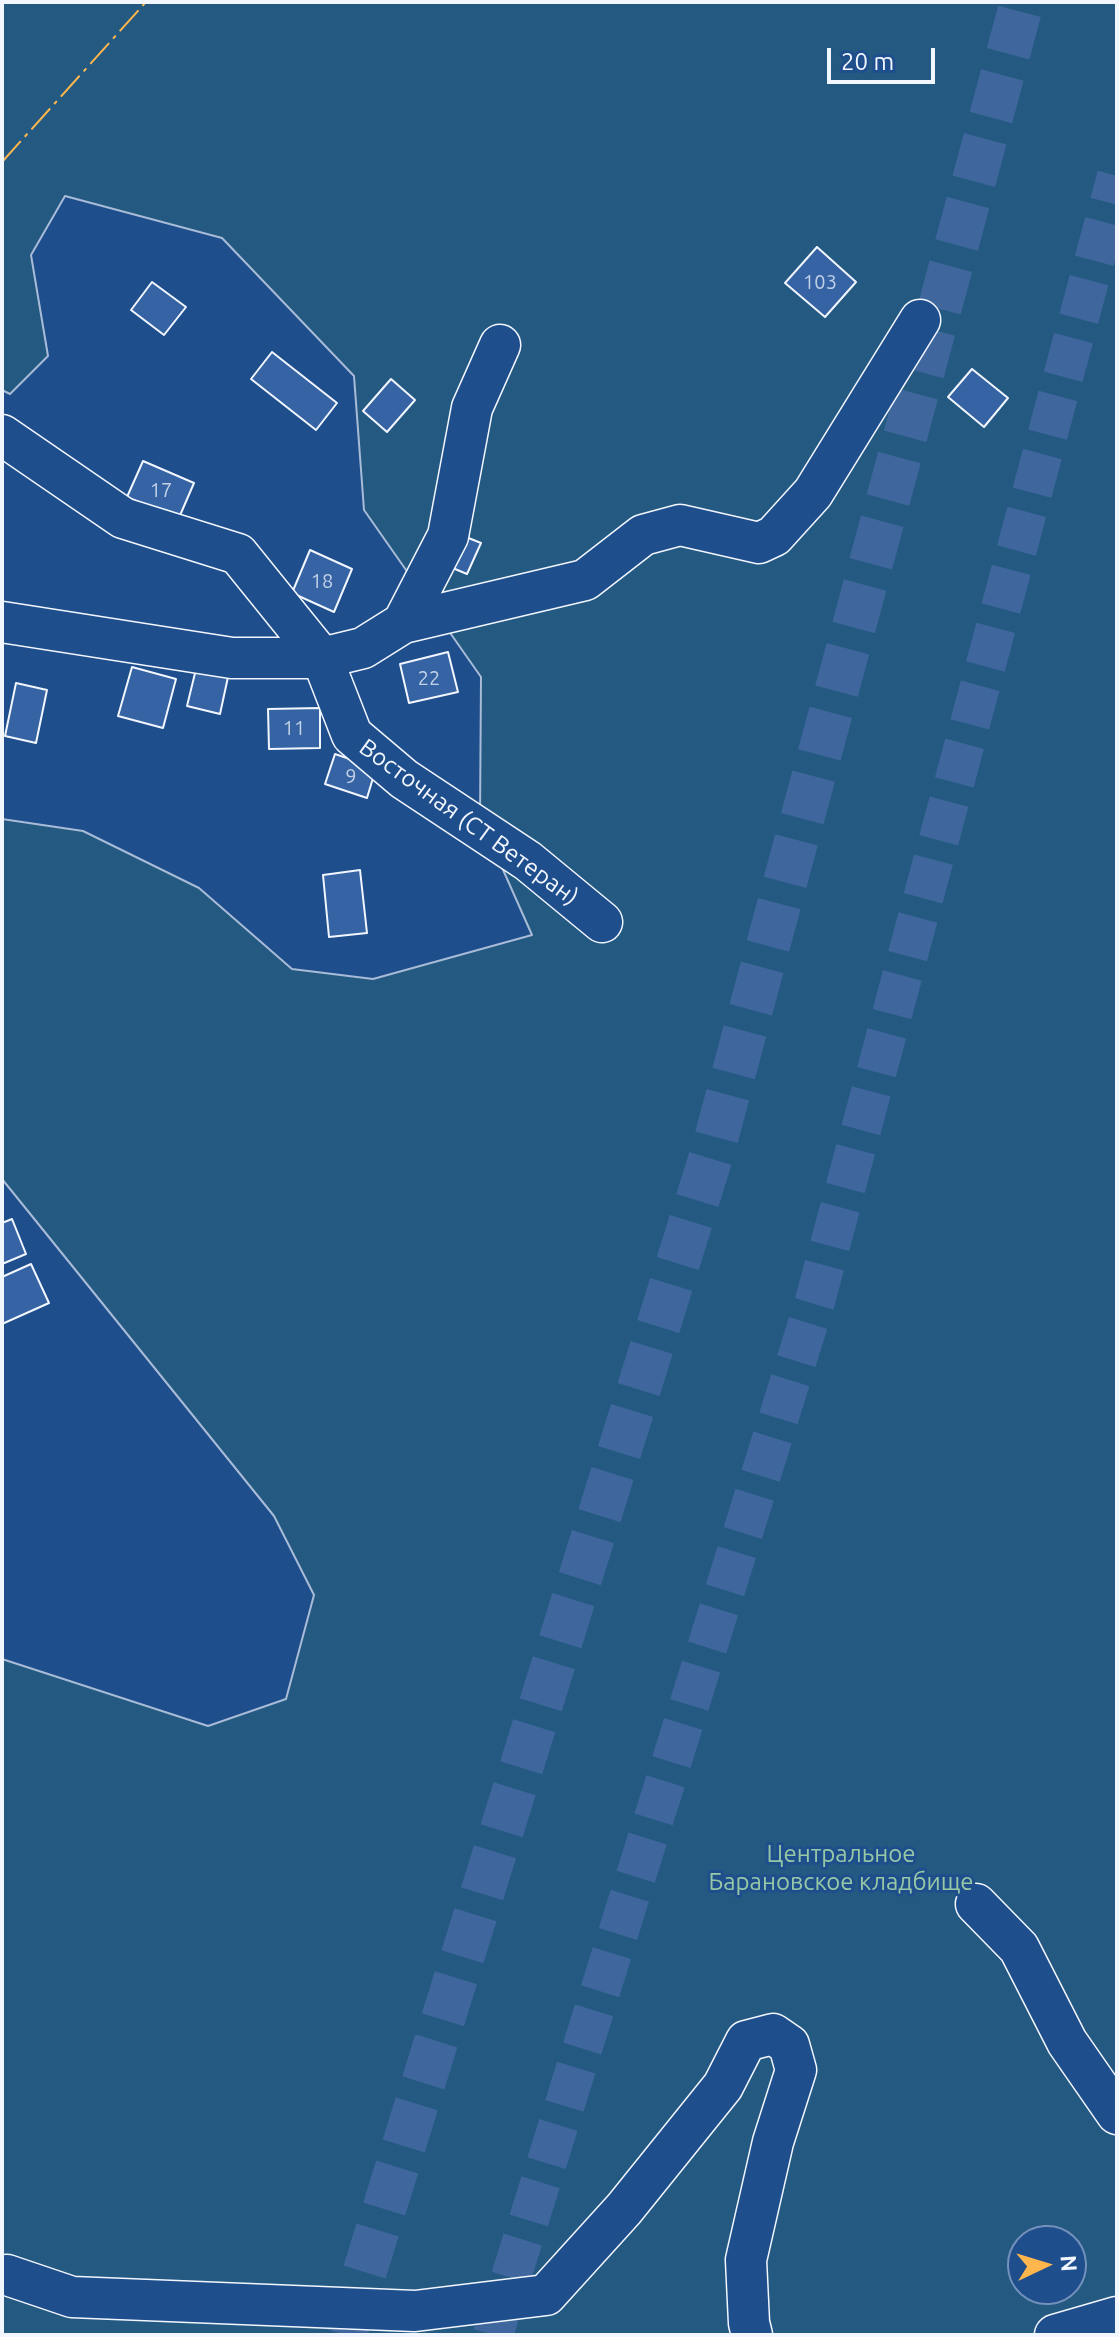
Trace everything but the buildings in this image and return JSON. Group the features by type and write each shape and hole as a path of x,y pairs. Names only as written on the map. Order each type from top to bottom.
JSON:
{"street":[{"path":"2,622 232,658 322,658 363,648 403,623 585,580 643,535 680,525 759,543 774,536 813,493 920,320"},
{"path":"403,623 448,536 472,408 500,345"},
{"name":"Восточная (СТ Ветеран)","path":"2,435 123,518 238,554 322,658 352,735 404,779 528,861 602,922"},
{"path":"976,1904 1019,1948 1067,2042 1117,2114"},
{"path":"7,2275 72,2297 415,2311 546,2295 624,2209 723,2086 746,2041 773,2034 789,2045 796,2070 773,2142 746,2260 752,2335"},
{"path":"1055,2335 1117,2317"}],"green space":[{"name":"Центральное Барановское кладбище","path":"2,2 1117,2 1117,2335 2,2335 2,1659 208,1726 286,1699 314,1595 274,1516 2,1179 2,819 83,831 199,888 292,969 373,979 532,935 480,818 481,677 364,510 354,376 222,238 65,196 31,255 48,356 10,394 2,390"}],"tunnel":[{"path":"345,2335 713,1150 1022,2"},
{"path":"493,2335 815,1301 1117,176"}],"power":[{"path":"2,162 146,2"}]}
